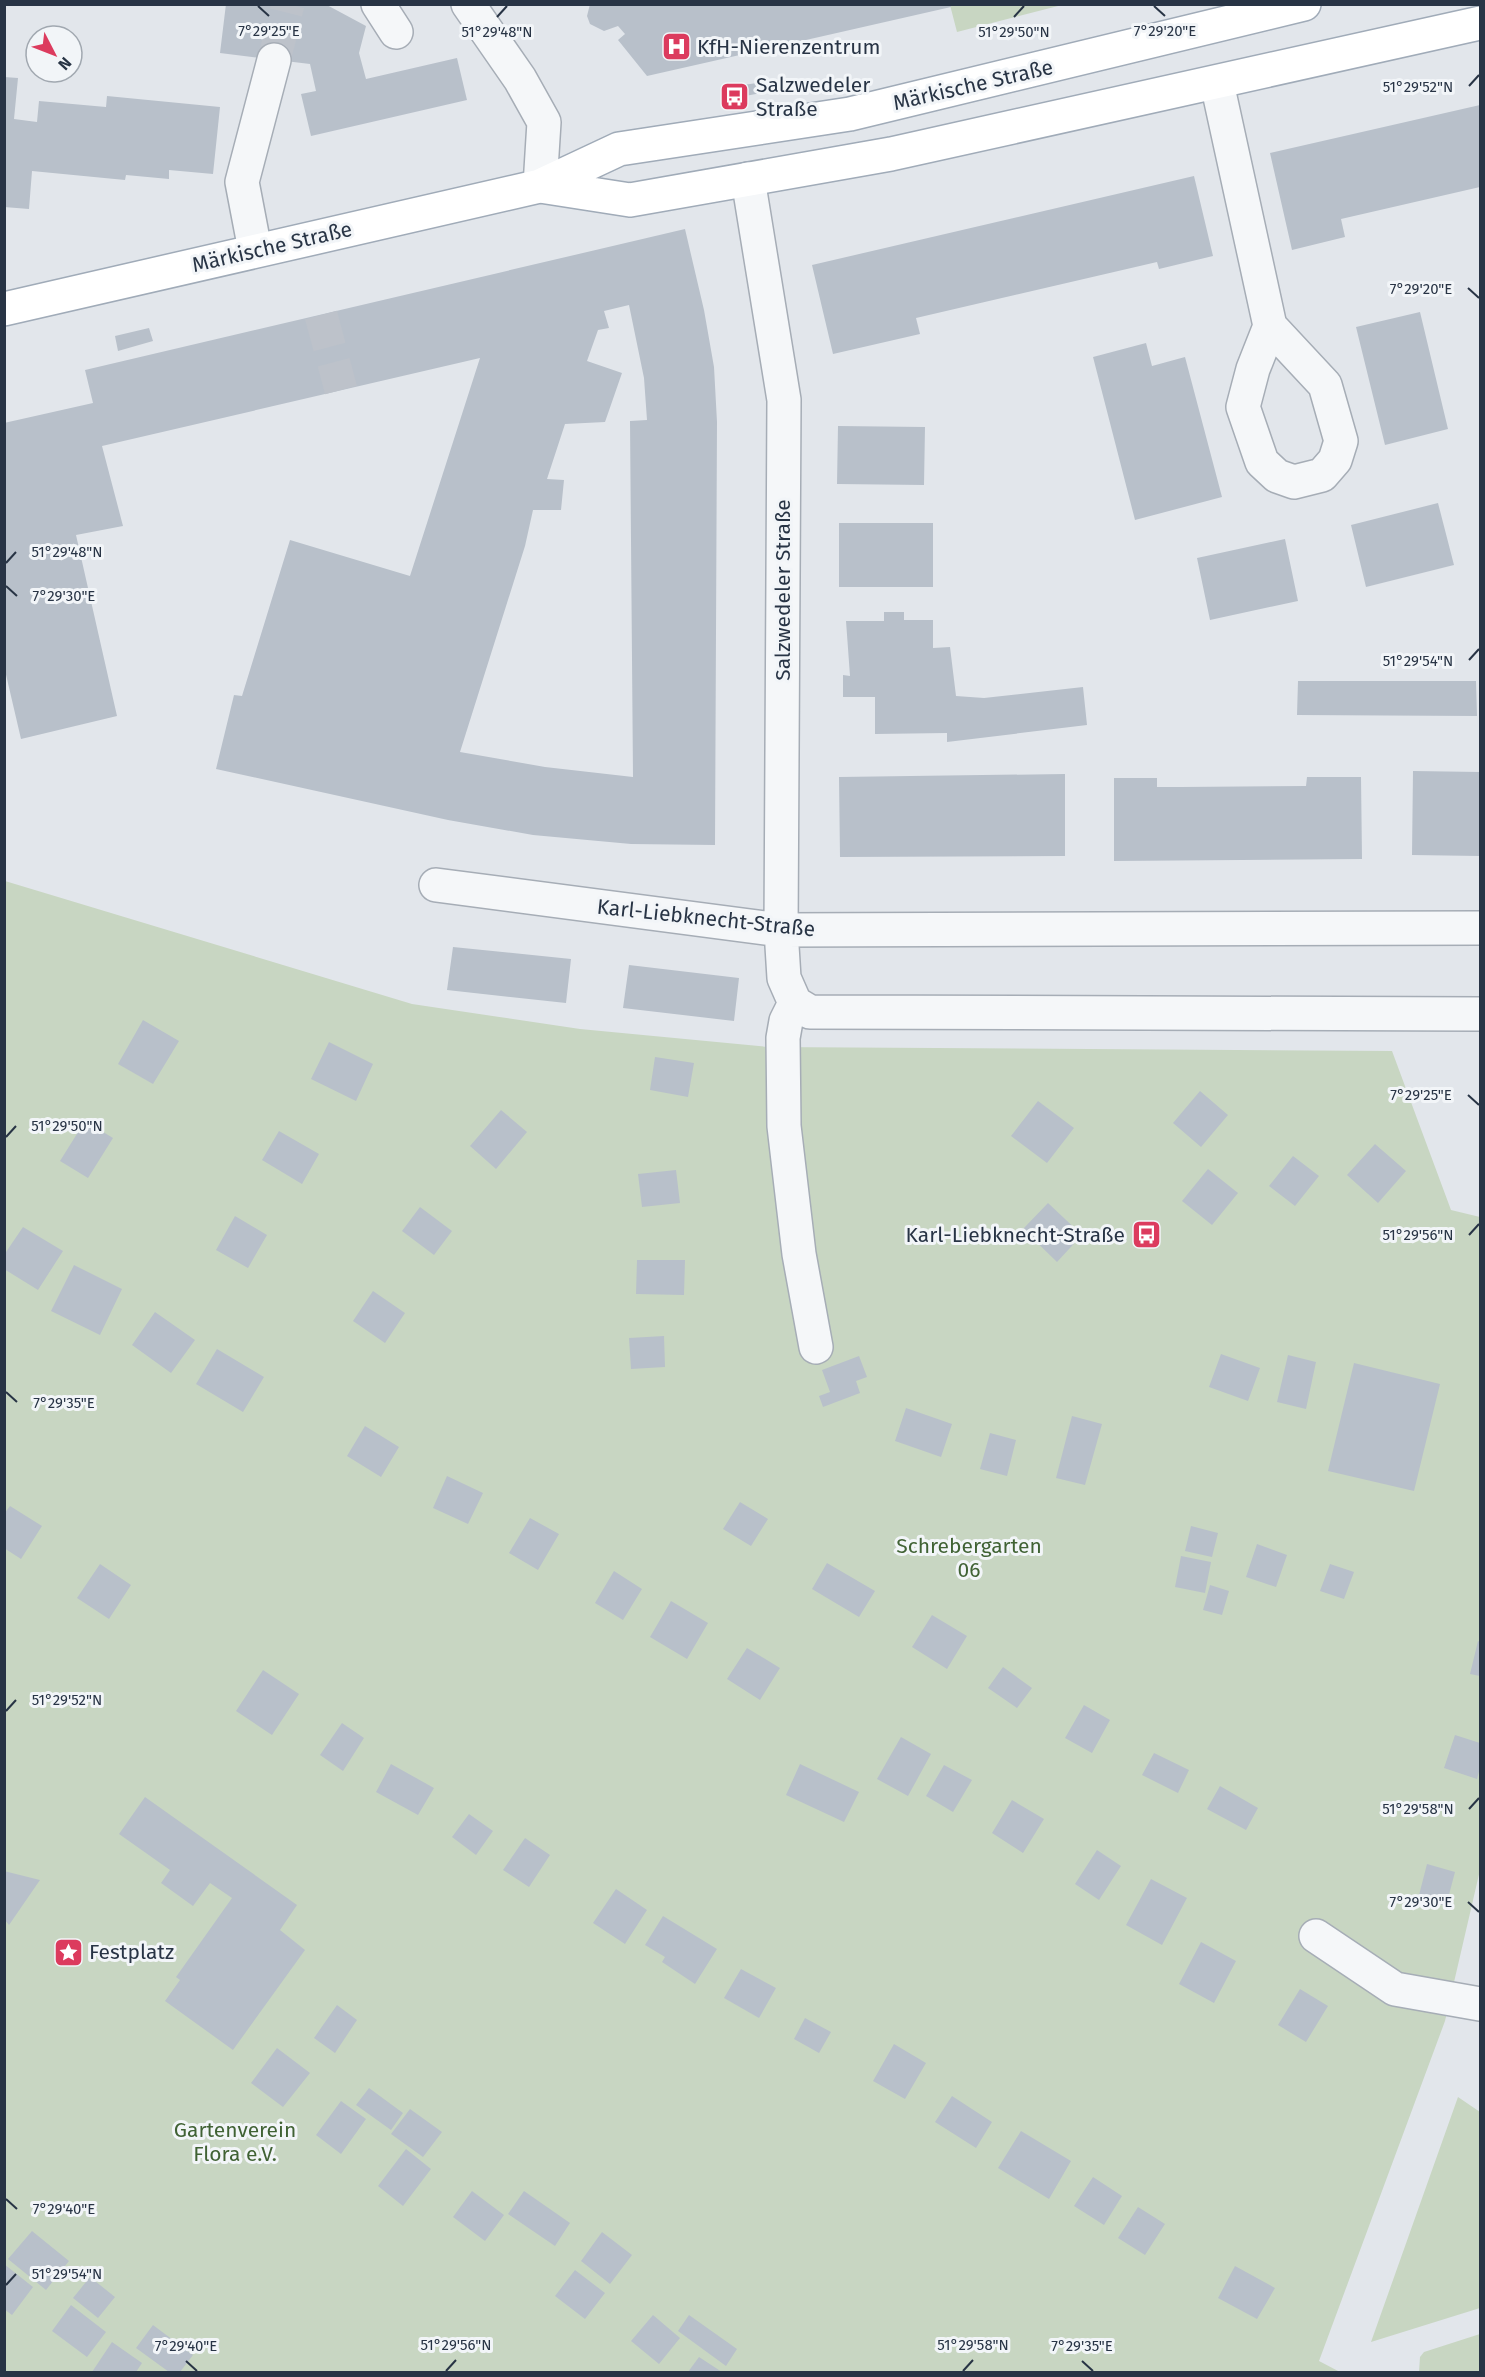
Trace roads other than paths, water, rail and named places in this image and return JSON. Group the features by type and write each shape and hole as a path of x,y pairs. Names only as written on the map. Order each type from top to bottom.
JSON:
{"main road":[{"name":"Märkische Straße","path":"4,309 540,186 619,149 850,114 1304,4"},
{"name":"Märkische Straße","path":"540,186 630,201 891,154 1480,23"}],"street":[{"path":"378,4 396,32"},
{"path":"468,4 520,79 544,122 540,186"},
{"path":"255,250 242,182 274,60"},
{"path":"1217,83 1270,326"},
{"name":"Salzwedeler Straße","path":"748,178 784,399 781,930 784,978 795,1003"},
{"name":"Karl-Liebknecht-Straße","path":"436,885 781,930 1480,928"},
{"path":"816,1347 789,1126 783,1038 786,1021 795,1003 810,1012 1480,1014"},
{"path":"1316,1936 1395,1989 1480,2004"}],"tunnel":[{"path":"274,60 288,4"},
{"path":"321,315 341,390"}],"place":[{"name":"KfH-Nierenzentrum","path":"676,47"},
{"name":"Salzwedeler Straße","path":"735,97"},
{"name":"Karl-Liebknecht-Straße","path":"1146,1235"},
{"name":"Festplatz","path":"68,1952"}],"park label":[{"name":"Schrebergarten 06","path":"969,1558"},
{"name":"Gartenverein Flora e.V.","path":"235,2142"}]}
